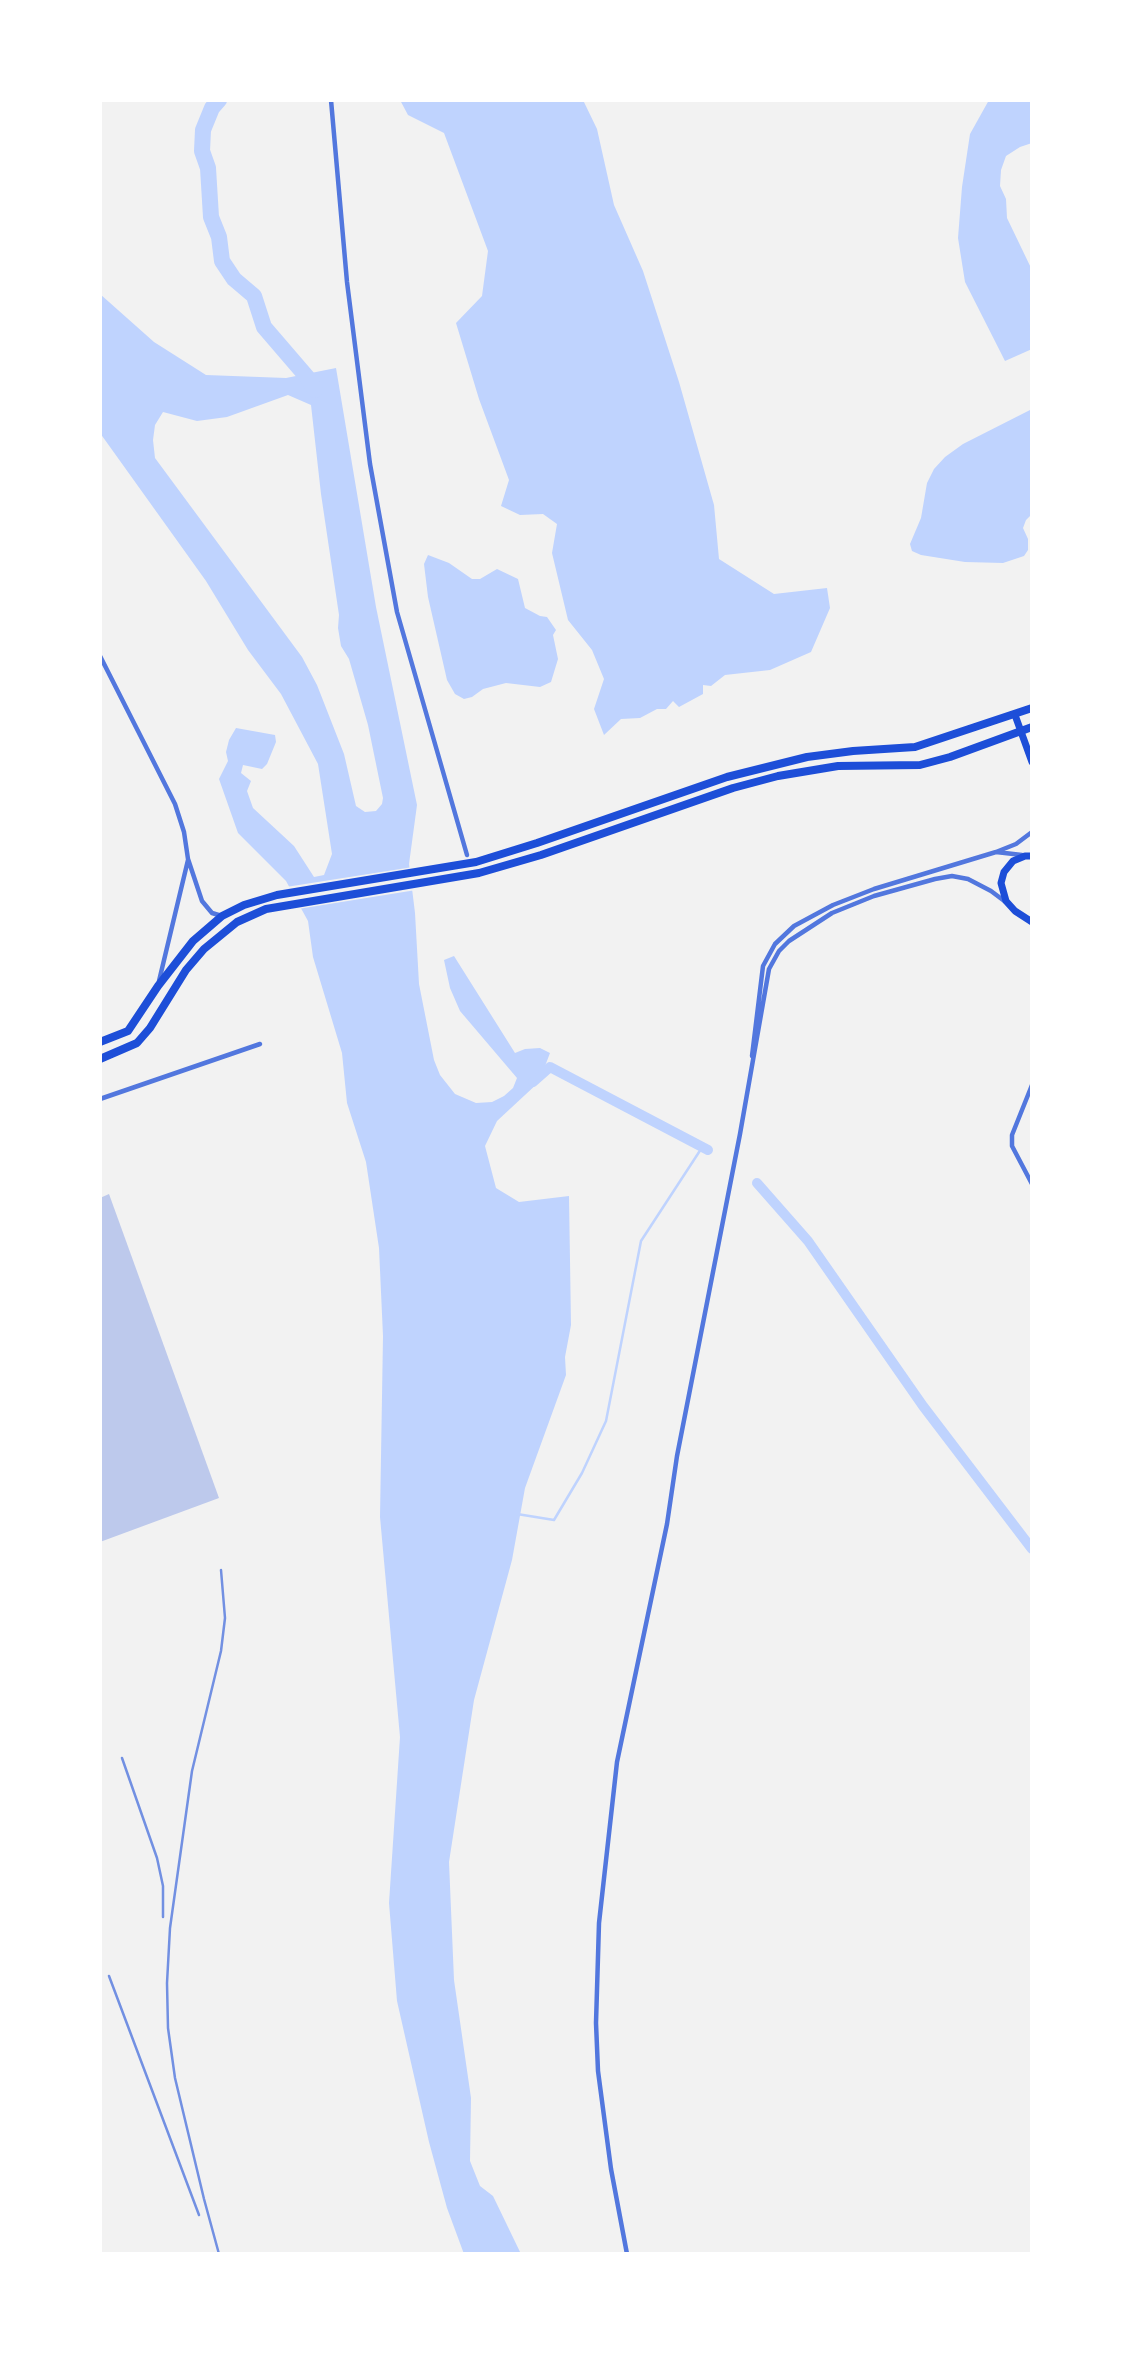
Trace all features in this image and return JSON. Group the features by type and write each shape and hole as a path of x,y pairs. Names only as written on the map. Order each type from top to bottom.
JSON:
{"highway":[{"path":"100,1042 133,1027 158,986 193,941 222,916 244,905 277,895 476,862 750,771 817,756 915,747 1032,709"},
{"path":"100,1059 131,1048 145,1036 186,970 221,933 249,916 279,906 479,873 531,858 733,788 778,776 838,766 920,765 1032,727"}],"main road":[{"path":"1015,715 1032,762"},
{"path":"1032,849 1029,856 1013,861 1002,875 1002,891 1009,905 1032,922"}],"street":[{"path":"331,100 347,282 370,464 397,612 467,855"},
{"path":"100,656 175,804 184,832 188,859 202,901 212,913 222,916"},
{"path":"751,1068 763,967 780,937 794,926 833,905 874,889 1016,845 1032,832"},
{"path":"996,852 1029,856"},
{"path":"158,986 188,859"},
{"path":"627,2254 611,2169 598,2070 596,1976 599,1923 617,1762 667,1524 677,1456 769,969 779,951 803,930 852,904 946,877 958,877 978,883 1009,905"},
{"path":"100,1099 260,1044"},
{"path":"1032,1085 1012,1135 1013,1146 1032,1184"}],"water":[{"path":"400,100 583,100 597,129 614,205 643,271 679,382 714,505 719,559 774,594 827,588 830,608 811,652 770,670 725,675 711,686 703,685 703,694 679,707 673,701 666,709 657,709 640,718 621,719 604,735 594,709 604,679 592,650 568,620 552,553 557,524 543,514 520,515 501,506 509,480 479,399 456,323 482,296 488,251 444,133 408,115"},
{"path":"989,100 1032,100 1032,143 1006,156 1001,170 1000,186 1006,199 1007,218 1032,270 1032,349 1005,361 965,282 958,238 970,134"},
{"path":"100,294 154,342 206,375 286,378 336,368 376,607 417,805 409,864 419,984 434,1060 440,1075 455,1094 476,1103 492,1102 504,1096 513,1088 517,1078 460,1011 450,988 444,960 454,956 515,1053 540,1048 550,1053 539,1082 497,1121 485,1146 496,1188 519,1202 569,1196 571,1325 565,1357 566,1375 525,1488 512,1560 474,1700 449,1862 454,1980 471,2098 470,2161 480,2186 493,2196 521,2254 464,2254 447,2208 429,2142 397,2001 389,1903 400,1737 380,1517 383,1336 379,1248 366,1162 347,1103 342,1053 313,957 308,921 286,881 238,833 219,779 228,761 226,752 229,740 236,728 275,735 276,742 267,764 262,769 243,765 241,773 251,781 247,791 253,808 294,846 314,877 324,875 332,854 318,764 281,694 248,650 206,581 100,433","holes":["288,395 311,405 341,646 349,659 368,725 383,798 376,811 365,812 356,806 344,754 317,685 302,657 155,458 155,425 163,412 197,421 227,417"]},
{"path":"1032,409 1032,514 1023,528 1028,539 1028,550 1024,556 1003,563 965,562 912,551 910,544 921,518 927,483 934,469 963,444"},
{"path":"428,555 449,563 472,579 480,579 497,569 518,579 525,608 547,617 556,630 553,635 558,659 551,682 540,687 506,683 483,689 464,699 455,694 447,680 428,597 424,564"}],"pier":[{"path":"413,867 416,890 298,909 286,887"}],"building":[{"path":"109,1194 219,1498 100,1542 100,1198"}],"waterway":[{"path":"219,100 212,108 203,130 202,151 208,168 211,217 219,237 222,261 234,279 254,296 264,327 315,390"},
{"path":"533,1082 550,1067 708,1150"},
{"path":"517,1514 554,1520 582,1473 606,1421 641,1241 703,1146"},
{"path":"757,1183 808,1241 923,1406 1032,1549"}],"railway":[{"path":"219,2254 175,2078 168,2028 167,1983 170,1928 192,1771 221,1651 225,1618 221,1570"},
{"path":"122,1758 157,1858 163,1886 163,1917"},
{"path":"109,1976 199,2215"}]}
